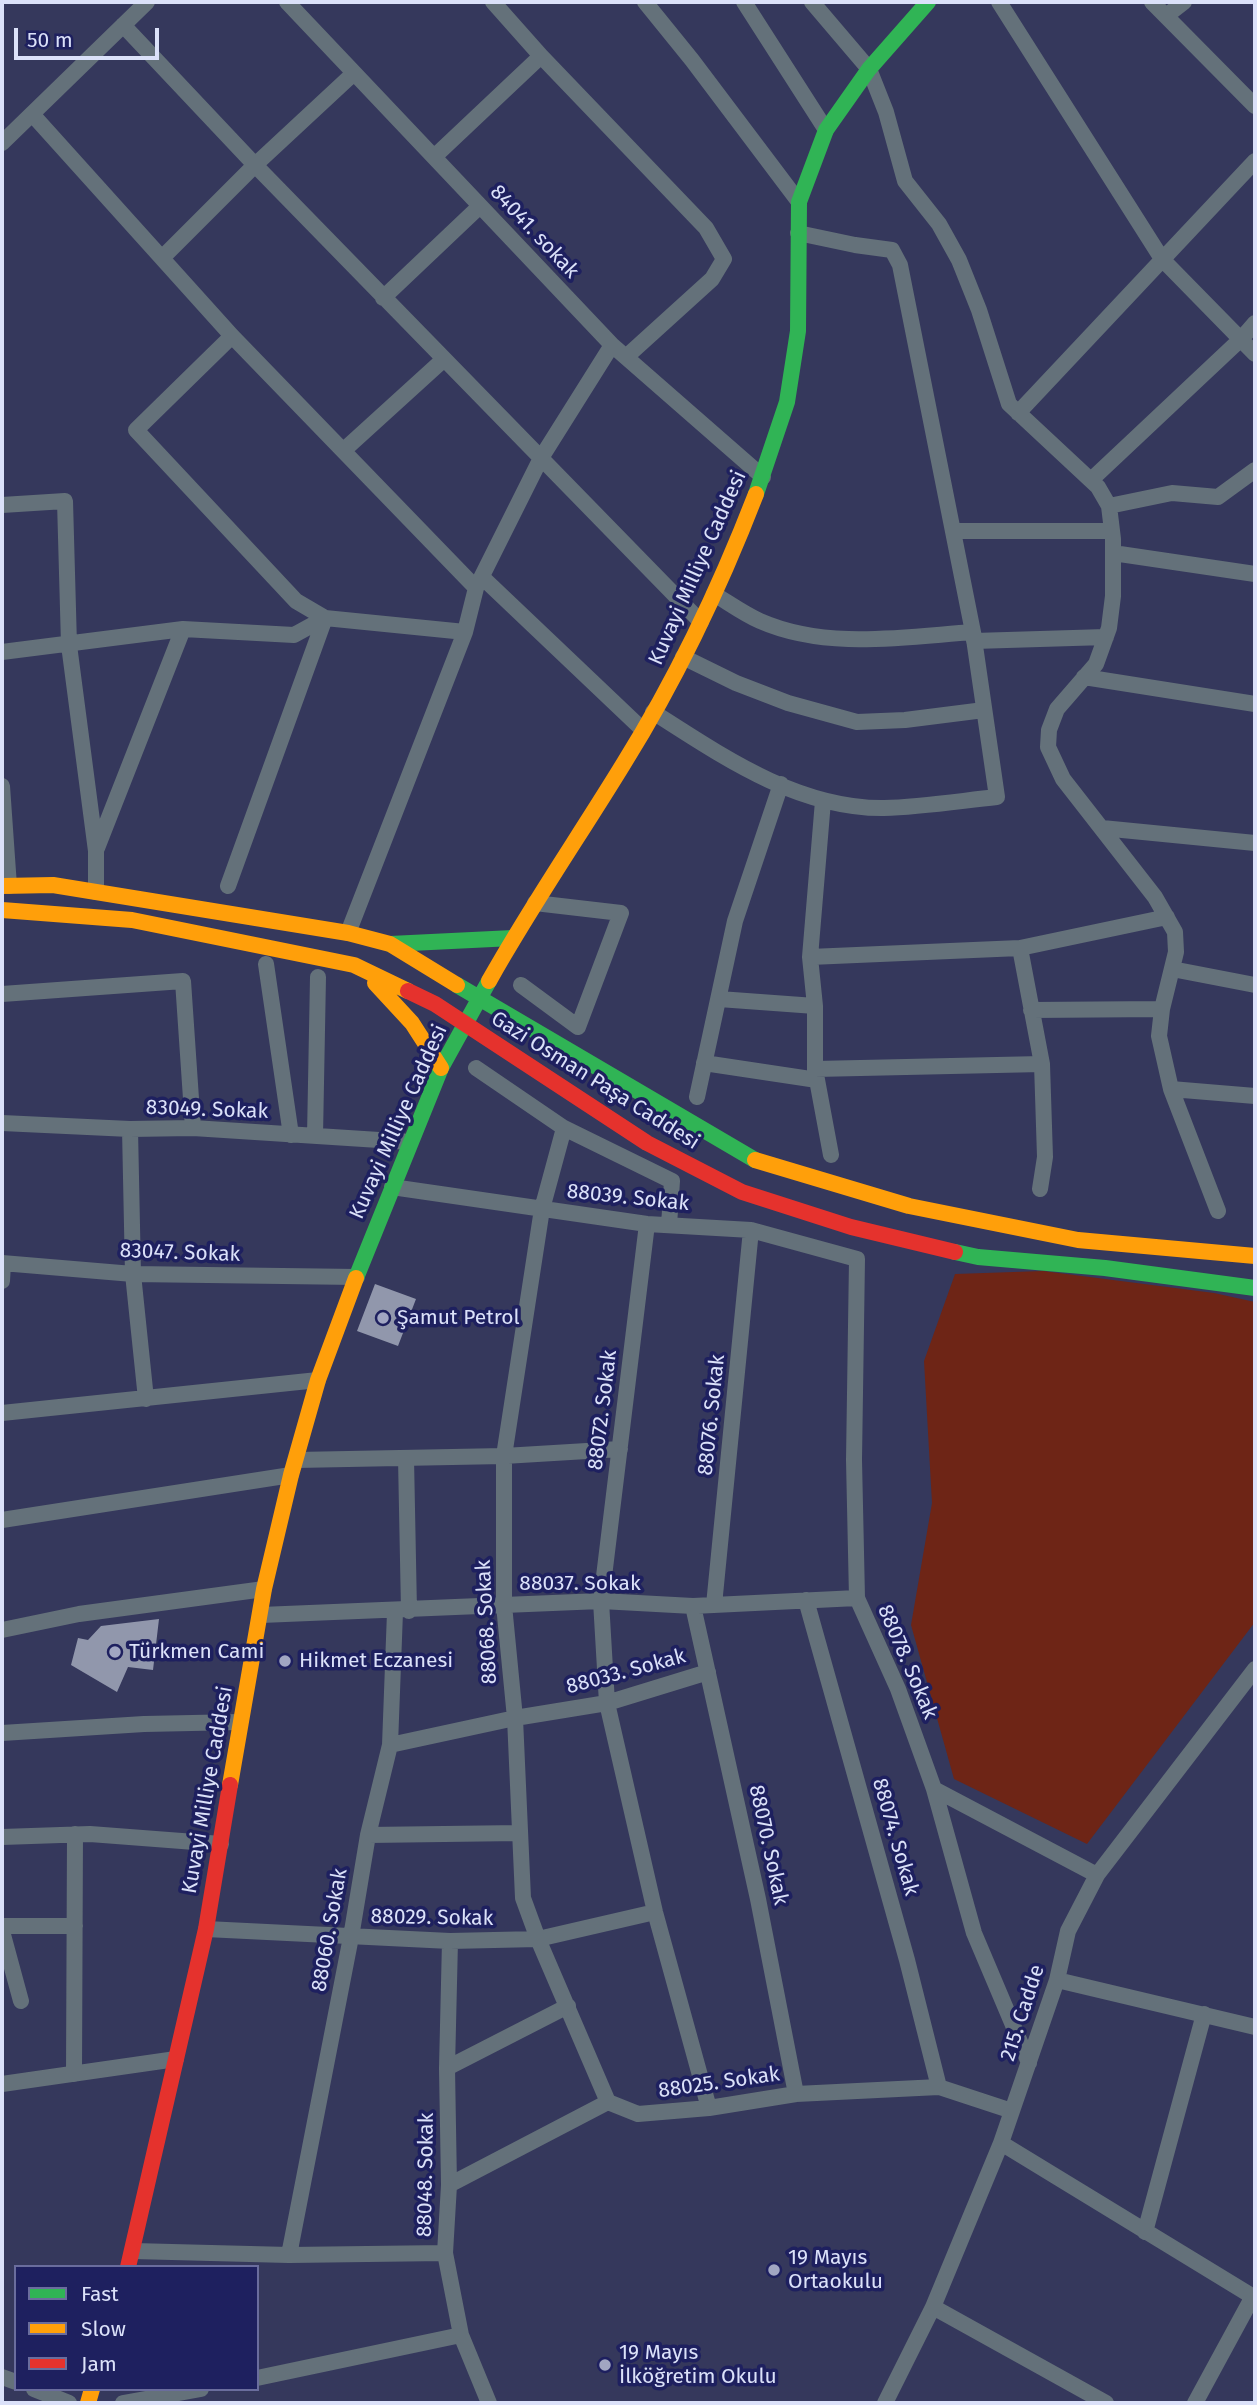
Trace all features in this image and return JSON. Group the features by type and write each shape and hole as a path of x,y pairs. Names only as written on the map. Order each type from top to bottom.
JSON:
{"main road":[{"name":"Kuvayi Milliye Caddesi","path":"129,2265 205,1929 222,1844 264,1589 318,1380 356,1277 441,1068 513,938 643,730 714,594 763,477 787,402 798,331 799,202 826,130 869,69 928,2"},
{"name":"Gazi Osman Paşa Caddesi","path":"6,886 53,885 348,933 390,944 759,1162 909,1206 1078,1240 1255,1256"},
{"name":"Gazi Osman Paşa Caddesi","path":"2,910 132,920 354,965 435,1004 647,1143 742,1192 851,1227 978,1256 1105,1268 1255,1288"},
{"path":"390,944 513,938"},
{"path":"354,965 396,1001 417,1027 441,1068"}],"street":[{"path":"2,143 146,2"},
{"name":"84041. sokak","path":"287,2 612,345 763,477"},
{"path":"493,2 705,228 724,259 712,279 626,357"},
{"path":"645,2 799,202"},
{"path":"744,2 826,130"},
{"path":"812,2 869,69 886,112 905,181 939,224 959,260 979,310 1009,404 1098,487 1109,506 1114,596 1106,638 1096,664 1057,709 1049,730 1048,747 1063,779 1155,897 1175,932 1176,952 1162,1009 1159,1036 1171,1089 1219,1211"},
{"path":"999,2 1162,259 1255,354"},
{"path":"1152,2 1255,106"},
{"path":"1166,16 1184,2"},
{"path":"123,25 383,298 701,622"},
{"path":"434,157 541,56"},
{"path":"162,258 255,165 354,73"},
{"path":"32,114 232,337 344,450 479,583 643,730"},
{"path":"1018,413 1255,161"},
{"path":"383,298 480,206"},
{"path":"653,712 719,753 781,784 823,801 882,808 997,797 973,636 900,265 892,250 798,233"},
{"path":"1090,480 1255,323"},
{"path":"232,337 136,430 296,601 325,618 465,632"},
{"path":"348,933 465,632 479,583 541,458 612,345"},
{"path":"344,450 443,359"},
{"path":"1109,506 1172,493 1217,497 1255,470"},
{"path":"2,505 65,501 69,645 96,851 96,892"},
{"path":"953,531 1112,531"},
{"path":"1113,553 1255,574"},
{"path":"714,594 760,621 808,636 866,639 973,636 1106,638"},
{"path":"2,652 183,629 295,635 325,618"},
{"path":"229,886 325,618"},
{"path":"96,851 183,629"},
{"path":"683,657 736,683 788,703 857,722 905,720 984,710"},
{"path":"1084,677 1255,705"},
{"path":"697,1097 735,921 781,784"},
{"path":"2,786 6,886"},
{"path":"823,801 810,957 815,1006 816,1075 831,1155"},
{"path":"1102,828 1255,843"},
{"path":"521,985 578,1027 621,913 535,903"},
{"path":"810,957 1020,948 1167,917"},
{"path":"1020,948 1042,1064 1045,1157 1040,1189"},
{"path":"266,964 291,1135"},
{"path":"1172,969 1255,985"},
{"path":"315,1136 317,977"},
{"path":"2,994 183,981 193,1128"},
{"path":"719,999 815,1006"},
{"path":"1031,1010 1162,1009"},
{"path":"704,1063 816,1075 1042,1064"},
{"path":"476,1068 564,1128 672,1181 669,1225"},
{"path":"1171,1089 1255,1096"},
{"name":"83049. Sokak","path":"2,1123 131,1129 193,1128 411,1142"},
{"name":"88068. Sokak","path":"564,1128 542,1209 504,1456 504,1605 515,1718 523,1898 608,2102"},
{"path":"131,1129 133,1274 146,1399"},
{"name":"88039. Sokak","path":"392,1187 647,1224 751,1230 857,1259"},
{"name":"88072. Sokak","path":"601,1601 647,1224"},
{"name":"88076. Sokak","path":"714,1605 751,1230"},
{"name":"88078. Sokak","path":"857,1259 854,1460 857,1598 898,1689 934,1789 974,1933 1029,2063"},
{"path":"2,1281 3,1263"},
{"name":"83047. Sokak","path":"3,1263 133,1274 356,1277"},
{"path":"2,1413 318,1380"},
{"path":"2,1520 294,1467 407,1458 620,1449"},
{"name":"88060. Sokak","path":"289,2255 351,1937 368,1835 390,1745 402,1611 407,1458"},
{"path":"2,1630 79,1614 264,1589"},
{"name":"88037. Sokak","path":"261,1615 601,1601 693,1606 857,1598"},
{"name":"88074. Sokak","path":"806,1600 907,1960 939,2087"},
{"path":"601,1601 607,1703 655,1912 709,2108"},
{"name":"88070. Sokak","path":"693,1606 758,1899 796,2094"},
{"name":"215. Cadde","path":"888,2399 933,2306 1001,2143 1057,1980 1068,1931 1097,1875 1255,1669"},
{"name":"88033. Sokak","path":"390,1745 515,1718 607,1703 708,1672"},
{"path":"2,1733 144,1724 240,1722"},
{"path":"934,1789 1097,1875"},
{"path":"368,1835 520,1833"},
{"path":"74,2074 75,1834"},
{"path":"2,1837 75,1834 222,1844"},
{"name":"88029. Sokak","path":"205,1929 450,1941 538,1939 655,1912"},
{"path":"21,2001 2,1928 75,1926"},
{"name":"88048. Sokak","path":"450,1941 447,2068 449,2185 445,2253 461,2335 487,2403"},
{"path":"1057,1980 1255,2026"},
{"path":"447,2068 568,2007"},
{"path":"1145,2232 1204,2014"},
{"path":"2,2084 176,2059"},
{"name":"88025. Sokak","path":"608,2102 638,2114 709,2108 796,2094 939,2087 1012,2111"},
{"path":"449,2185 608,2102"},
{"path":"1001,2143 1254,2298 1195,2403"},
{"path":"133,2250 289,2255 445,2253"},
{"path":"933,2306 1105,2403"},
{"path":"259,2378 461,2335"},
{"path":"39,2391 69,2403"},
{"path":"123,2403 190,2391"},
{"path":"888,2399 905,2403"}],"shaded area":[{"path":"1043,1271 1214,1293 1255,1302 1255,1622 1087,1844 954,1779 911,1625 932,1503 924,1361 955,1274"}],"building":[{"path":"375,1284 416,1299 398,1346 357,1331"},
{"name":"Türkmen Cami","path":"159,1619 153,1670 128,1667 117,1692 71,1665 78,1638 88,1640 101,1626"}],"traffic: fast":[{"path":"756,494 787,402 798,331 799,202 826,130 869,69 928,2"},
{"path":"390,944 513,938"},
{"path":"356,1278 441,1068 489,981"},
{"path":"457,985 755,1160"},
{"path":"955,1252 978,1257 1105,1268 1255,1288"}],"traffic: slow":[{"path":"489,981 662,698 712,598 756,494"},
{"path":"2,886 53,885 348,933 390,944 457,985"},
{"path":"2,910 132,920 354,965 408,991"},
{"path":"375,983 412,1023 441,1068"},
{"path":"755,1160 909,1206 1078,1240 1255,1256"},
{"path":"230,1785 264,1589 291,1475 318,1380 356,1278"},
{"path":"88,2403 91,2391"}],"traffic: jam":[{"path":"408,991 435,1004 647,1143 742,1192 851,1227 955,1252"},
{"path":"128,2265 206,1929 230,1785"}],"place":[{"name":"Şamut Petrol","path":"383,1318"},
{"name":"Türkmen Cami","path":"115,1652"},
{"name":"Hikmet Eczanesi","path":"285,1661"},
{"name":"19 Mayıs Ortaokulu","path":"774,2270"},
{"name":"19 Mayıs İlköğretim Okulu","path":"605,2365"}]}
